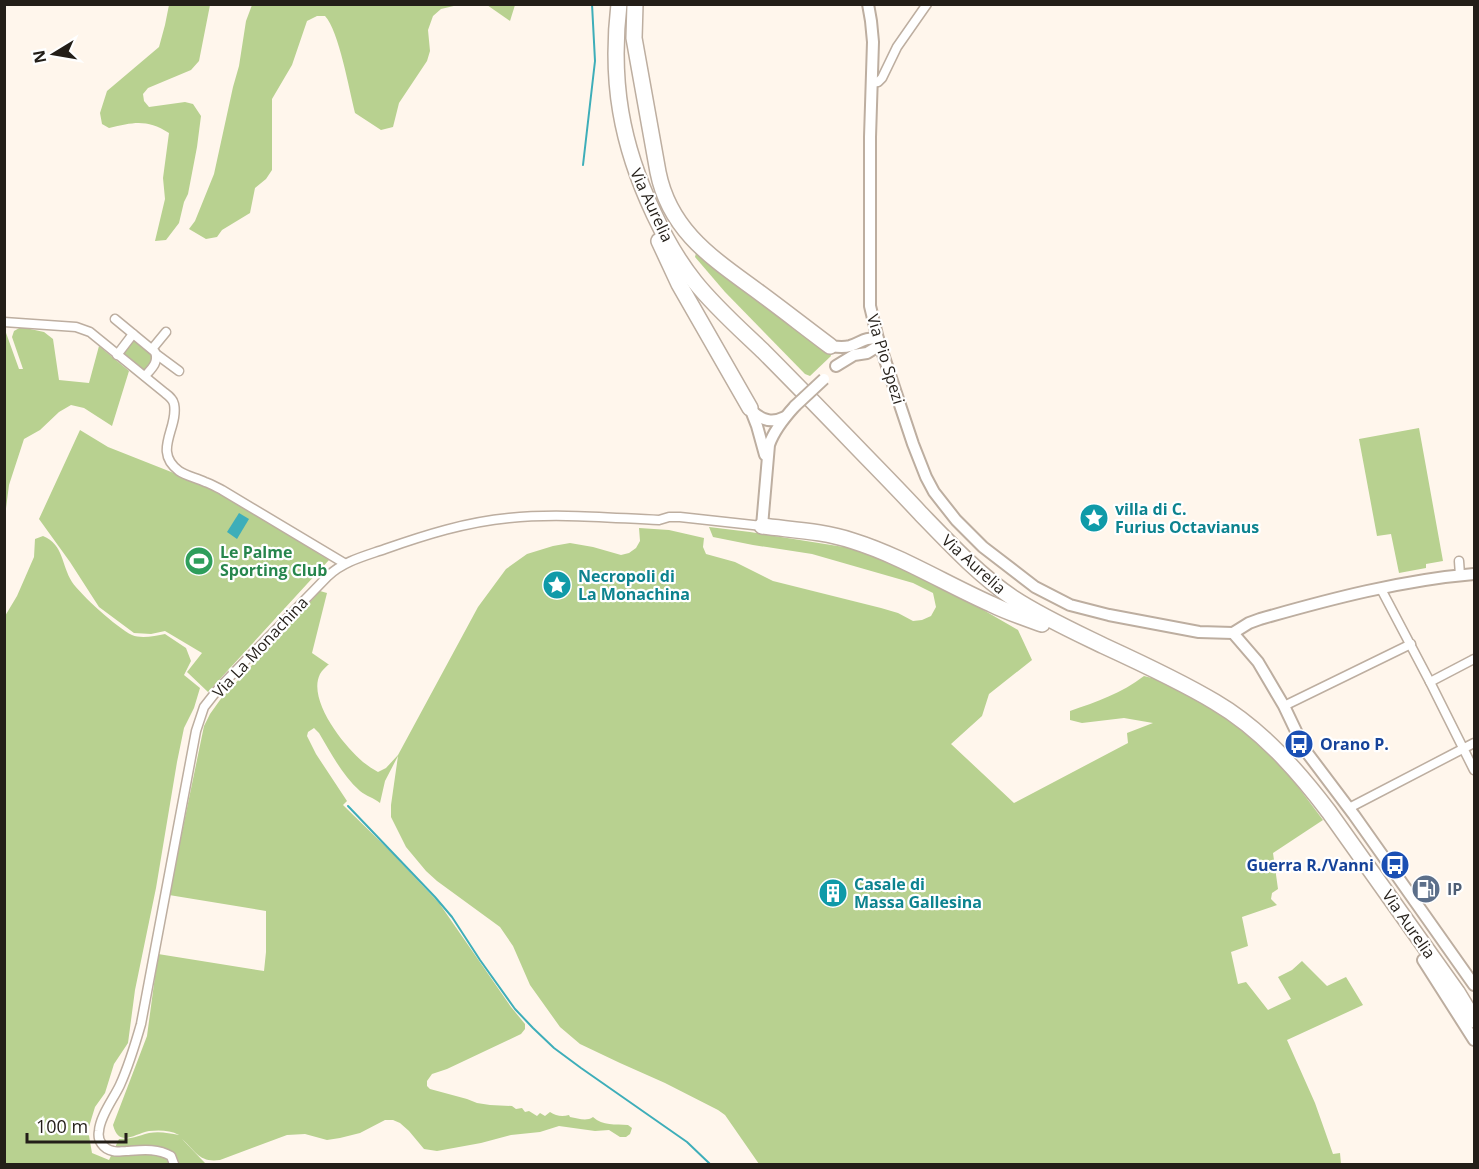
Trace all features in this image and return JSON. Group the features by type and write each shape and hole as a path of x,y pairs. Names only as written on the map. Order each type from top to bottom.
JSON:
{"highway":[{"name":"Via Aurelia","path":"619,4 615,53 619,99 627,144 642,190 660,227 694,281 957,551 992,582 1040,615 1209,699 1248,725 1269,744 1311,787 1457,992 1474,1020"},
{"name":"Via Aurelia","path":"628,4 624,52 626,86 634,136 643,168 658,205 673,233 699,273 715,292 964,546 1002,579 1050,610 1222,696 1274,736 1319,784 1474,1003"},
{"path":"635,4 634,38 658,172 676,218 709,256 830,346"},
{"path":"642,190 670,267 750,408"},
{"path":"762,526 841,537 864,544 898,558 1002,609 1089,639"},
{"path":"1391,899 1423,960"}],"street":[{"name":"Via Pio Spezi","path":"868,4 872,29 870,306 879,342 914,449 936,495 970,535 998,559 1039,589 1070,605 1193,632 1233,633"},
{"path":"871,83 876,83 882,78 897,47 927,4"},
{"path":"762,526 766,464 770,441 785,417 859,341 870,306"},
{"path":"115,319 179,371"},
{"path":"4,322 83,329 96,336 165,393 173,403 173,419 166,447 169,458 176,469 222,490 344,563"},
{"path":"145,376 156,363 154,351 166,332"},
{"path":"117,355 134,334"},
{"path":"830,346 844,347 871,338 879,342 867,353"},
{"path":"830,346 837,355 836,366"},
{"path":"836,366 854,355 867,353 887,365"},
{"path":"750,408 765,420 785,417"},
{"path":"750,408 766,464"},
{"name":"Via La Monachina","path":"174,1164 171,1156 158,1151 110,1151 101,1143 98,1132 126,1071 141,1024 198,723 204,707 219,688 328,576 344,563 442,531 484,521 541,516 659,520 680,517 762,526"},
{"path":"1459,561 1461,575"},
{"path":"1233,633 1260,619 1344,597 1474,574"},
{"path":"1381,589 1474,770"},
{"name":"Via Aurelia","path":"1233,633 1258,662 1284,706 1305,750 1349,808 1474,985"},
{"path":"1284,706 1411,644"},
{"path":"1430,682 1474,659"},
{"path":"1349,808 1474,743"},
{"name":"Via Aurelia","path":"1423,960 1474,1040"}],"green space":[{"path":"169,5 210,5 199,61 191,70 148,88 143,94 144,101 149,107 185,102 193,104 201,116 188,194 179,223 166,240 155,241 165,199 163,178 169,133 154,125 140,123 109,128 102,124 100,113 107,91 159,47"},
{"path":"252,5 458,5 441,9 433,16 428,30 430,51 427,61 399,103 393,127 381,130 355,113 335,34 325,16 317,16 307,21 292,65 272,99 272,170 266,179 255,188 250,213 222,230 217,237 206,239 189,229 195,221 214,174 239,66 246,21"},
{"path":"487,5 515,5 510,21"},
{"path":"700,252 830,352 831,356 810,376 805,374 725,292 695,257 696,253"},
{"path":"21,327 44,332 53,339 59,380 89,383 99,346 129,371 112,426 84,408 71,405 59,412 40,430 24,439 9,485 5,516 5,330 19,369 23,369 12,337 14,331"},
{"path":"135,340 153,354 152,362 143,371 124,355 123,351"},
{"path":"1419,428 1443,561 1426,564 1426,568 1399,573 1391,534 1377,536 1359,439"},
{"name":"Le Palme Sporting Club","path":"80,430 108,447 219,492 329,560 208,692 187,672 202,653 165,631 151,634 134,633 99,607 39,519"},
{"path":"709,527 869,551 928,578 1018,630 1032,660 989,694 982,716 951,744 1014,803 1128,743 1127,733 1153,723 1124,718 1082,723 1070,720 1070,711 1118,692 1144,676 1167,682 1219,711 1253,737 1287,772 1323,820 1273,853 1278,889 1272,893 1271,899 1277,905 1242,917 1248,946 1231,952 1238,984 1246,982 1268,1010 1291,999 1278,977 1292,970 1302,961 1327,986 1346,977 1363,1005 1287,1040 1315,1103 1333,1154 1340,1153 1341,1164 759,1164 725,1115 718,1110 580,1044 560,1027 530,985 513,946 500,927 437,881 406,847 391,817 398,756 385,781 380,803 362,793 354,785 314,728 308,732 307,736 347,801 343,805 439,903 525,1024 525,1029 521,1034 432,1074 427,1081 427,1086 430,1089 477,1103 522,1108 525,1112 529,1111 537,1116 540,1113 545,1116 550,1112 559,1116 569,1115 585,1119 593,1117 605,1123 628,1125 632,1128 630,1134 620,1137 609,1130 595,1131 559,1126 540,1132 511,1135 437,1151 424,1149 400,1123 385,1120 360,1133 327,1140 305,1134 287,1135 220,1160 202,1158 182,1139 204,1164 5,1164 5,616 17,596 34,557 35,539 43,536 55,544 72,582 91,603 118,626 136,636 148,637 165,634 186,648 191,661 184,675 200,688 194,708 184,728 177,762 156,888 135,990 128,1043 114,1064 105,1093 95,1107 88,1130 92,1153 109,1160 119,1139 153,1132 179,1135 168,1131 153,1131 123,1138 119,1136 113,1125 147,1036 158,954 264,971 266,911 169,895 204,726 220,700 320,591 327,593 312,653 329,664 320,674 317,685 323,709 346,745 355,755 378,772 386,768 398,755 478,607 506,569 527,554 553,546 570,543 621,555 636,548 640,541 639,528 669,530 704,538 703,547 706,554 735,562 773,581 881,608 913,621 931,616 936,607 933,593 913,583 812,554 713,537"}],"water":[{"path":"239,513 249,519 237,539 227,532"}],"waterway":[{"path":"583,165 595,61 592,4"},
{"path":"348,806 452,917 515,1009 533,1028 554,1048 581,1068 687,1142 710,1164"}],"place":[{"name":"villa di C. Furius Octavianus","path":"1094,518"},
{"name":"Le Palme Sporting Club","path":"199,561"},
{"name":"Necropoli di La Monachina","path":"557,585"},
{"name":"Orano P.","path":"1299,744"},
{"name":"Guerra R./Vanni","path":"1395,865"},
{"name":"IP","path":"1426,889"},
{"name":"Casale di Massa Gallesina","path":"833,893"}]}
